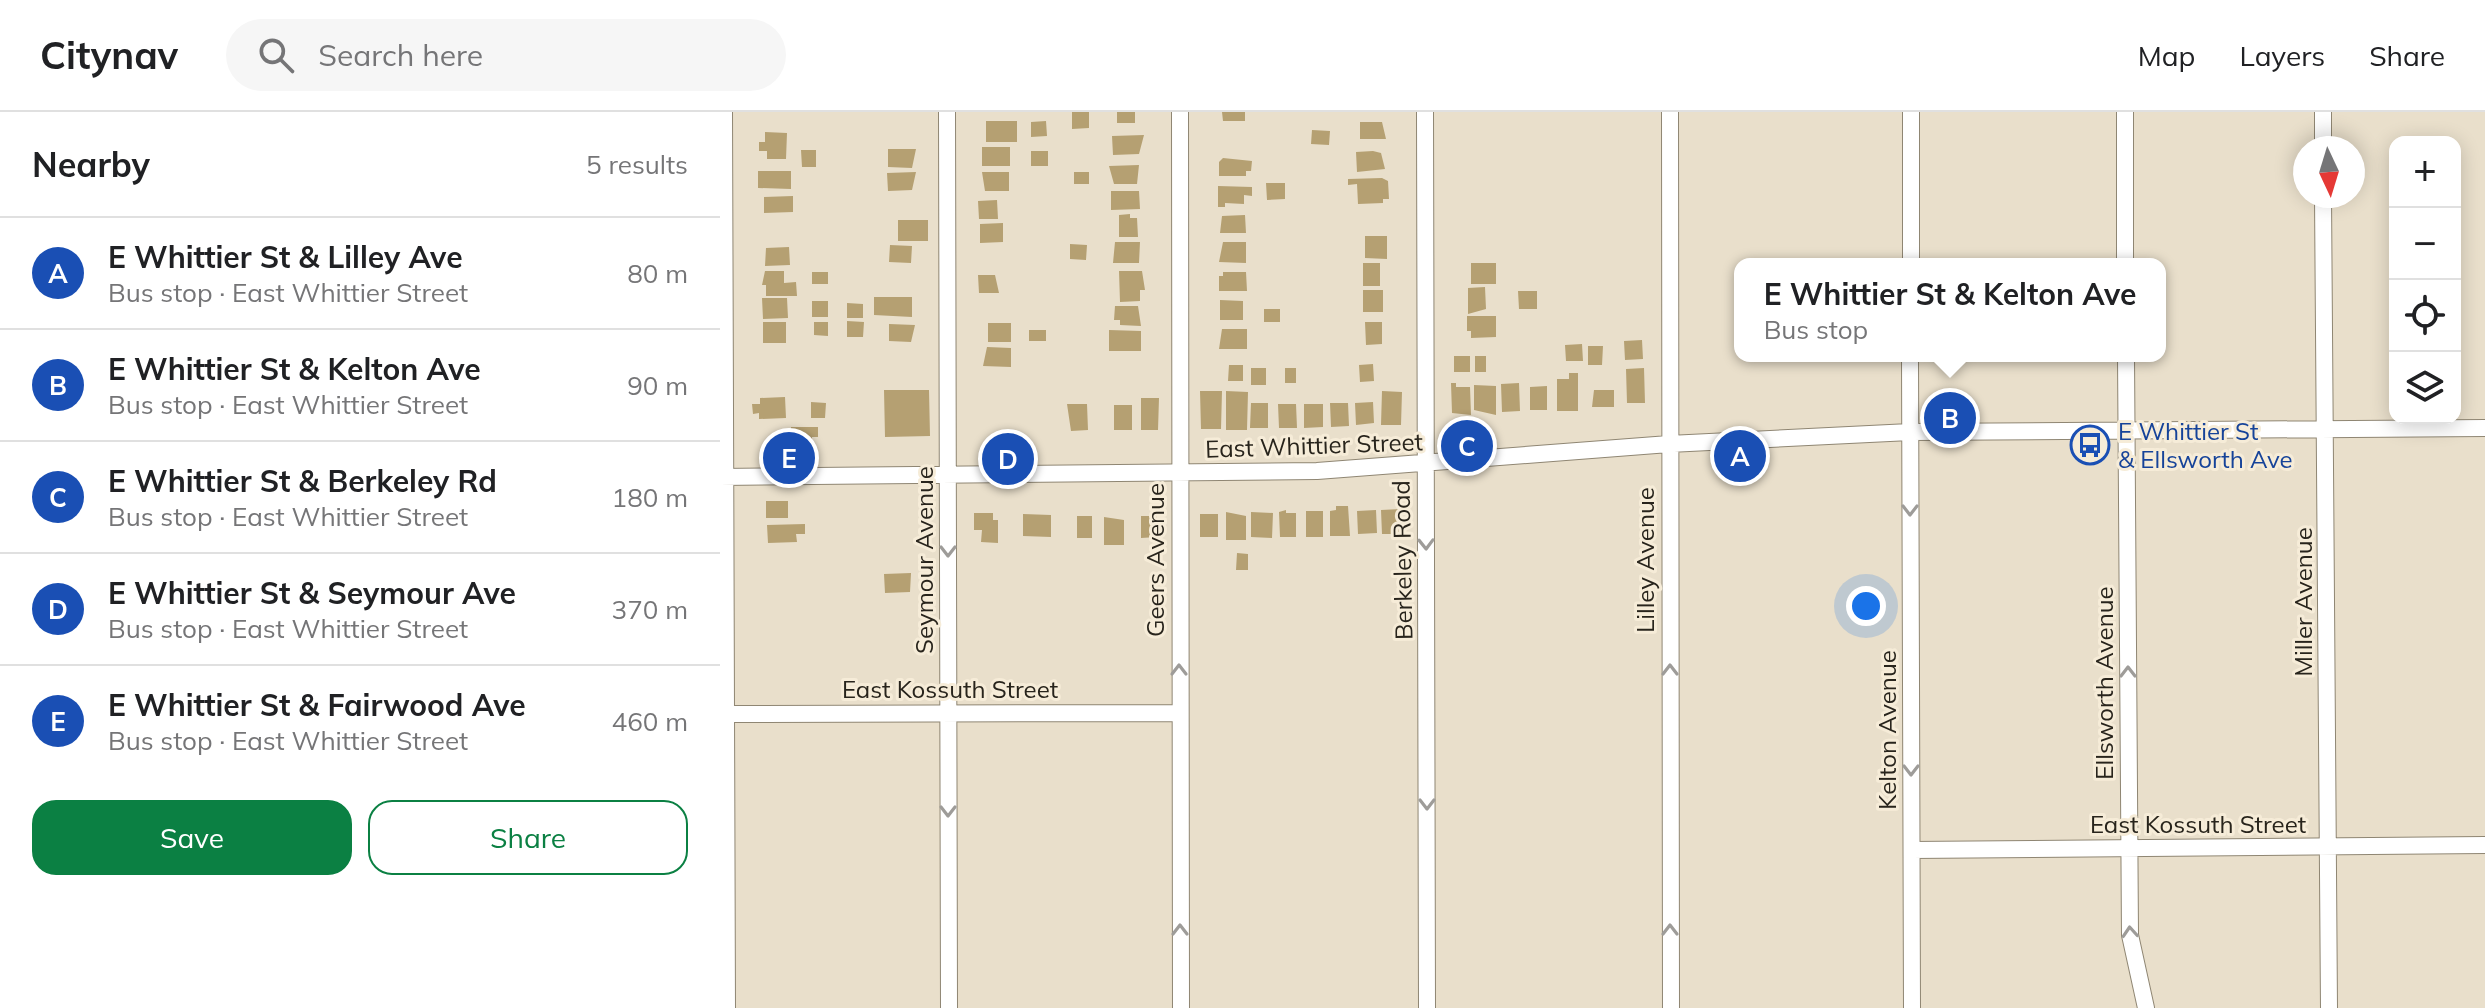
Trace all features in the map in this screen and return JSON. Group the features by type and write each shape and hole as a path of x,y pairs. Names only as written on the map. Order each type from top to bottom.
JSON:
{"street":[{"path":"724,112 723,714 727,1008"},
{"name":"Seymour Avenue","path":"947,112 949,1008"},
{"name":"Geers Avenue","path":"1180,112 1181,1008"},
{"name":"Berkeley Road","path":"1425,112 1427,1008"},
{"name":"Lilley Avenue","path":"1670,112 1671,1008"},
{"path":"1911,112 1911,258"},
{"path":"2125,112 2125,258"},
{"path":"2323,112 2323,136"},
{"name":"Miller Avenue","path":"2323,208 2329,1008"},
{"name":"Kelton Avenue","path":"1910,362 1912,1008"},
{"name":"Ellsworth Avenue","path":"2126,362 2130,935 2146,1008"},
{"name":"East Whittier Street","path":"723,477 1179,473 1425,466 1669,444 1910,432 2485,428"},
{"name":"East Kossuth Street","path":"723,714 1180,713"},
{"name":"East Kossuth Street","path":"1912,850 2485,845"}],"building":[{"path":"1072,112 1089,112 1089,128 1072,129"},
{"path":"1117,112 1135,112 1135,123 1117,123"},
{"path":"1222,112 1245,112 1245,121 1223,121"},
{"path":"986,121 1017,121 1017,142 986,142"},
{"path":"1046,121 1047,136 1031,137 1031,122"},
{"path":"1360,122 1382,122 1386,139 1360,139"},
{"path":"1312,130 1330,131 1329,145 1311,144"},
{"path":"765,132 787,133 786,159 767,159 767,151 759,151 759,142 765,142"},
{"path":"1144,135 1139,154 1113,155 1112,136"},
{"path":"982,147 1010,147 1010,166 982,166"},
{"path":"888,149 916,149 912,168 888,167"},
{"path":"801,150 816,150 816,167 802,167"},
{"path":"1031,151 1048,151 1048,166 1031,166"},
{"path":"1356,152 1381,153 1385,169 1357,172"},
{"path":"1223,158 1252,161 1251,171 1246,171 1246,176 1219,176 1219,162"},
{"path":"1139,165 1137,184 1114,184 1109,166"},
{"path":"758,171 791,171 791,189 758,188"},
{"path":"916,172 912,190 888,191 887,173"},
{"path":"982,172 1009,172 1009,191 985,191"},
{"path":"1074,172 1089,172 1089,184 1074,184"},
{"path":"1382,178 1388,181 1389,199 1383,199 1383,203 1358,204 1357,184 1348,185 1348,179"},
{"path":"1266,183 1285,183 1285,199 1267,200"},
{"path":"1218,186 1252,187 1252,196 1244,195 1244,204 1225,203 1225,207 1218,207"},
{"path":"1111,191 1139,191 1140,209 1111,210"},
{"path":"793,196 793,212 764,213 764,197"},
{"path":"997,200 998,219 979,219 978,201"},
{"path":"1130,214 1130,218 1137,218 1138,237 1119,237 1119,215"},
{"path":"1245,215 1246,233 1220,233 1222,216"},
{"path":"898,220 928,220 928,241 898,241"},
{"path":"1003,223 1003,242 980,243 980,224"},
{"path":"1365,236 1387,236 1387,259 1365,258"},
{"path":"1115,242 1140,242 1139,263 1113,263"},
{"path":"1223,242 1246,242 1246,263 1219,262"},
{"path":"1070,244 1087,245 1086,260 1070,259"},
{"path":"890,245 912,246 911,263 889,262"},
{"path":"789,247 790,265 765,266 766,248"},
{"path":"1363,263 1380,263 1380,286 1363,286"},
{"path":"1471,263 1496,263 1496,284 1471,284"},
{"path":"765,271 784,271 784,283 796,282 797,296 766,296 766,285 762,285"},
{"path":"1119,271 1142,271 1145,290 1140,290 1140,301 1120,302"},
{"path":"812,272 828,272 828,284 812,284"},
{"path":"1223,272 1246,272 1247,291 1219,291 1219,276 1223,276"},
{"path":"978,275 995,275 999,293 979,293"},
{"path":"1485,287 1486,309 1468,314 1468,288"},
{"path":"1363,290 1383,290 1383,312 1363,312"},
{"path":"1518,291 1537,291 1537,309 1519,309"},
{"path":"874,297 912,297 912,317 874,315"},
{"path":"762,298 787,298 788,318 763,319"},
{"path":"1220,300 1243,301 1243,320 1220,320"},
{"path":"812,301 828,301 828,317 812,317"},
{"path":"847,303 863,304 863,318 847,318"},
{"path":"1115,306 1138,306 1141,326 1120,325 1120,320 1114,320"},
{"path":"1264,309 1280,309 1280,322 1264,322"},
{"path":"1467,316 1496,316 1496,337 1471,338 1471,331 1467,331"},
{"path":"847,321 864,322 863,337 847,337"},
{"path":"763,322 786,322 786,343 763,343"},
{"path":"814,322 828,322 828,336 814,335"},
{"path":"1365,322 1382,322 1382,344 1366,345"},
{"path":"988,323 1011,323 1011,342 988,342"},
{"path":"889,324 915,325 911,342 889,341"},
{"path":"1222,329 1247,329 1247,349 1219,349"},
{"path":"1029,330 1046,330 1046,341 1029,341"},
{"path":"1109,330 1141,331 1141,351 1109,351"},
{"path":"1642,340 1643,359 1625,360 1624,341"},
{"path":"1582,344 1583,361 1566,361 1565,345"},
{"path":"1588,346 1603,346 1602,365 1588,365"},
{"path":"987,347 1011,348 1011,367 983,366"},
{"path":"1454,356 1470,356 1470,372 1454,372"},
{"path":"1475,356 1486,356 1486,372 1475,372"},
{"path":"1373,364 1374,381 1360,382 1359,365"},
{"path":"1229,365 1243,365 1243,381 1228,381"},
{"path":"1251,368 1266,368 1266,385 1251,385"},
{"path":"1285,368 1296,368 1296,383 1285,383"},
{"path":"1644,368 1645,403 1627,403 1626,369"},
{"path":"1569,373 1578,373 1578,411 1557,411 1557,379 1569,379"},
{"path":"1451,383 1456,383 1456,387 1470,387 1471,415 1452,413"},
{"path":"1519,383 1520,411 1502,412 1501,384"},
{"path":"1474,385 1496,386 1496,415 1474,410"},
{"path":"1547,386 1547,410 1530,410 1530,387"},
{"path":"884,390 929,390 930,436 885,437"},
{"path":"1594,390 1614,390 1614,407 1592,407"},
{"path":"1200,391 1222,391 1221,429 1201,429"},
{"path":"1226,391 1248,392 1247,430 1226,430"},
{"path":"1382,391 1402,392 1401,425 1381,425"},
{"path":"785,397 786,418 759,419 759,413 753,414 752,404 760,404 760,398"},
{"path":"1141,398 1159,398 1158,430 1141,430"},
{"path":"811,402 826,403 825,418 811,418"},
{"path":"1373,402 1374,423 1356,425 1355,403"},
{"path":"1251,403 1268,403 1268,428 1250,428"},
{"path":"1330,403 1348,403 1349,426 1331,427"},
{"path":"1067,404 1087,404 1088,430 1071,431"},
{"path":"1278,404 1296,404 1297,428 1279,428"},
{"path":"1304,404 1323,404 1323,427 1304,428"},
{"path":"1114,405 1132,405 1132,430 1114,430"},
{"path":"791,427 818,427 818,437 812,437 812,444 791,445"},
{"path":"766,501 788,501 788,518 766,518"},
{"path":"1336,506 1348,506 1350,536 1330,536 1330,511 1336,510"},
{"path":"1401,509 1402,534 1382,534 1381,510"},
{"path":"1286,510 1286,513 1296,513 1296,537 1280,537 1279,512"},
{"path":"1376,510 1377,533 1358,534 1357,511"},
{"path":"1306,511 1323,511 1323,537 1306,537"},
{"path":"1226,512 1246,516 1246,540 1226,540"},
{"path":"1251,512 1273,513 1272,538 1251,537"},
{"path":"974,513 993,513 993,520 998,520 998,543 981,542 982,530 974,530"},
{"path":"1023,514 1051,515 1051,537 1023,536"},
{"path":"1200,514 1218,514 1218,537 1200,537"},
{"path":"1077,516 1092,516 1092,538 1077,538"},
{"path":"1141,516 1157,516 1157,537 1141,538"},
{"path":"1104,517 1124,520 1124,545 1104,545"},
{"path":"805,524 805,534 796,534 797,542 768,543 767,525"},
{"path":"1237,553 1248,554 1248,570 1236,570"},
{"path":"911,573 910,592 885,593 884,574"}],"place":[{"name":"E Whittier St & Kelton Ave","path":"1950,418"},
{"name":"E Whittier St & Ellsworth Ave","path":"2090,445"},
{"name":"E Whittier St & Berkeley Rd","path":"1467,446"},
{"name":"E Whittier St & Lilley Ave","path":"1740,456"},
{"name":"E Whittier St & Fairwood Ave","path":"789,458"},
{"name":"E Whittier St & Seymour Ave","path":"1008,459"}]}
